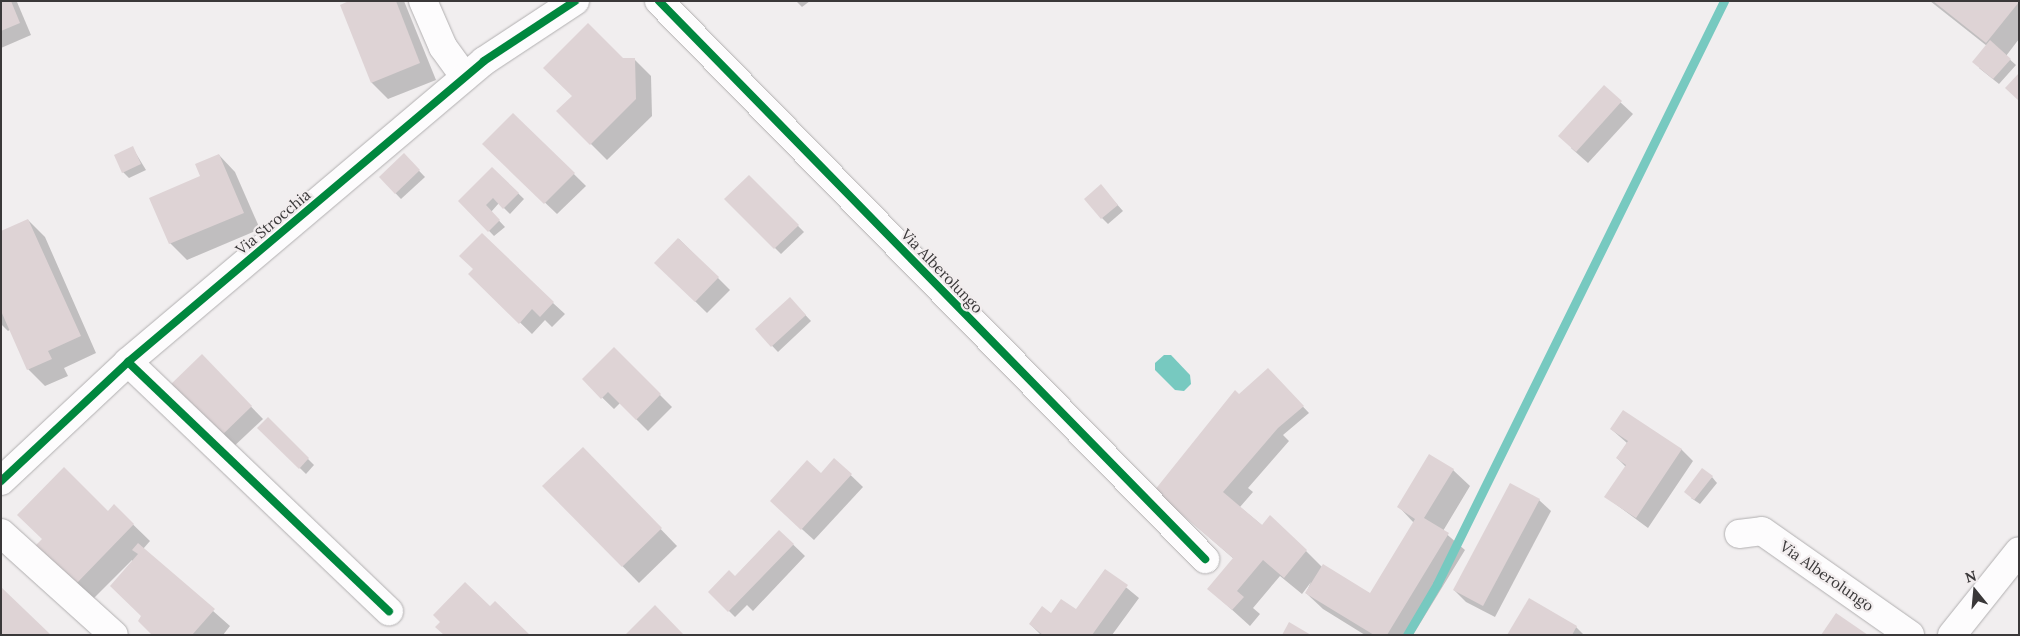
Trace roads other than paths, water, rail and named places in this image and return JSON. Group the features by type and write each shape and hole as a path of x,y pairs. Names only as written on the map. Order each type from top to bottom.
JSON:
{"street":[{"path":"423,1 443,47 465,77"},
{"name":"Via Strocchia","path":"1,482 128,362 465,77 575,1"},
{"name":"Via Alberolungo","path":"659,1 1205,559"},
{"path":"128,362 389,611"},
{"name":"Via Alberolungo","path":"1739,534 1762,531 1910,635"},
{"path":"1,534 114,635"},
{"path":"1952,635 2019,551"}],"water":[{"path":"1164,355 1171,355 1190,375 1191,384 1184,391 1175,390 1155,370 1155,363"}],"waterway":[{"path":"1407,635 1437,584 1724,1"}]}
